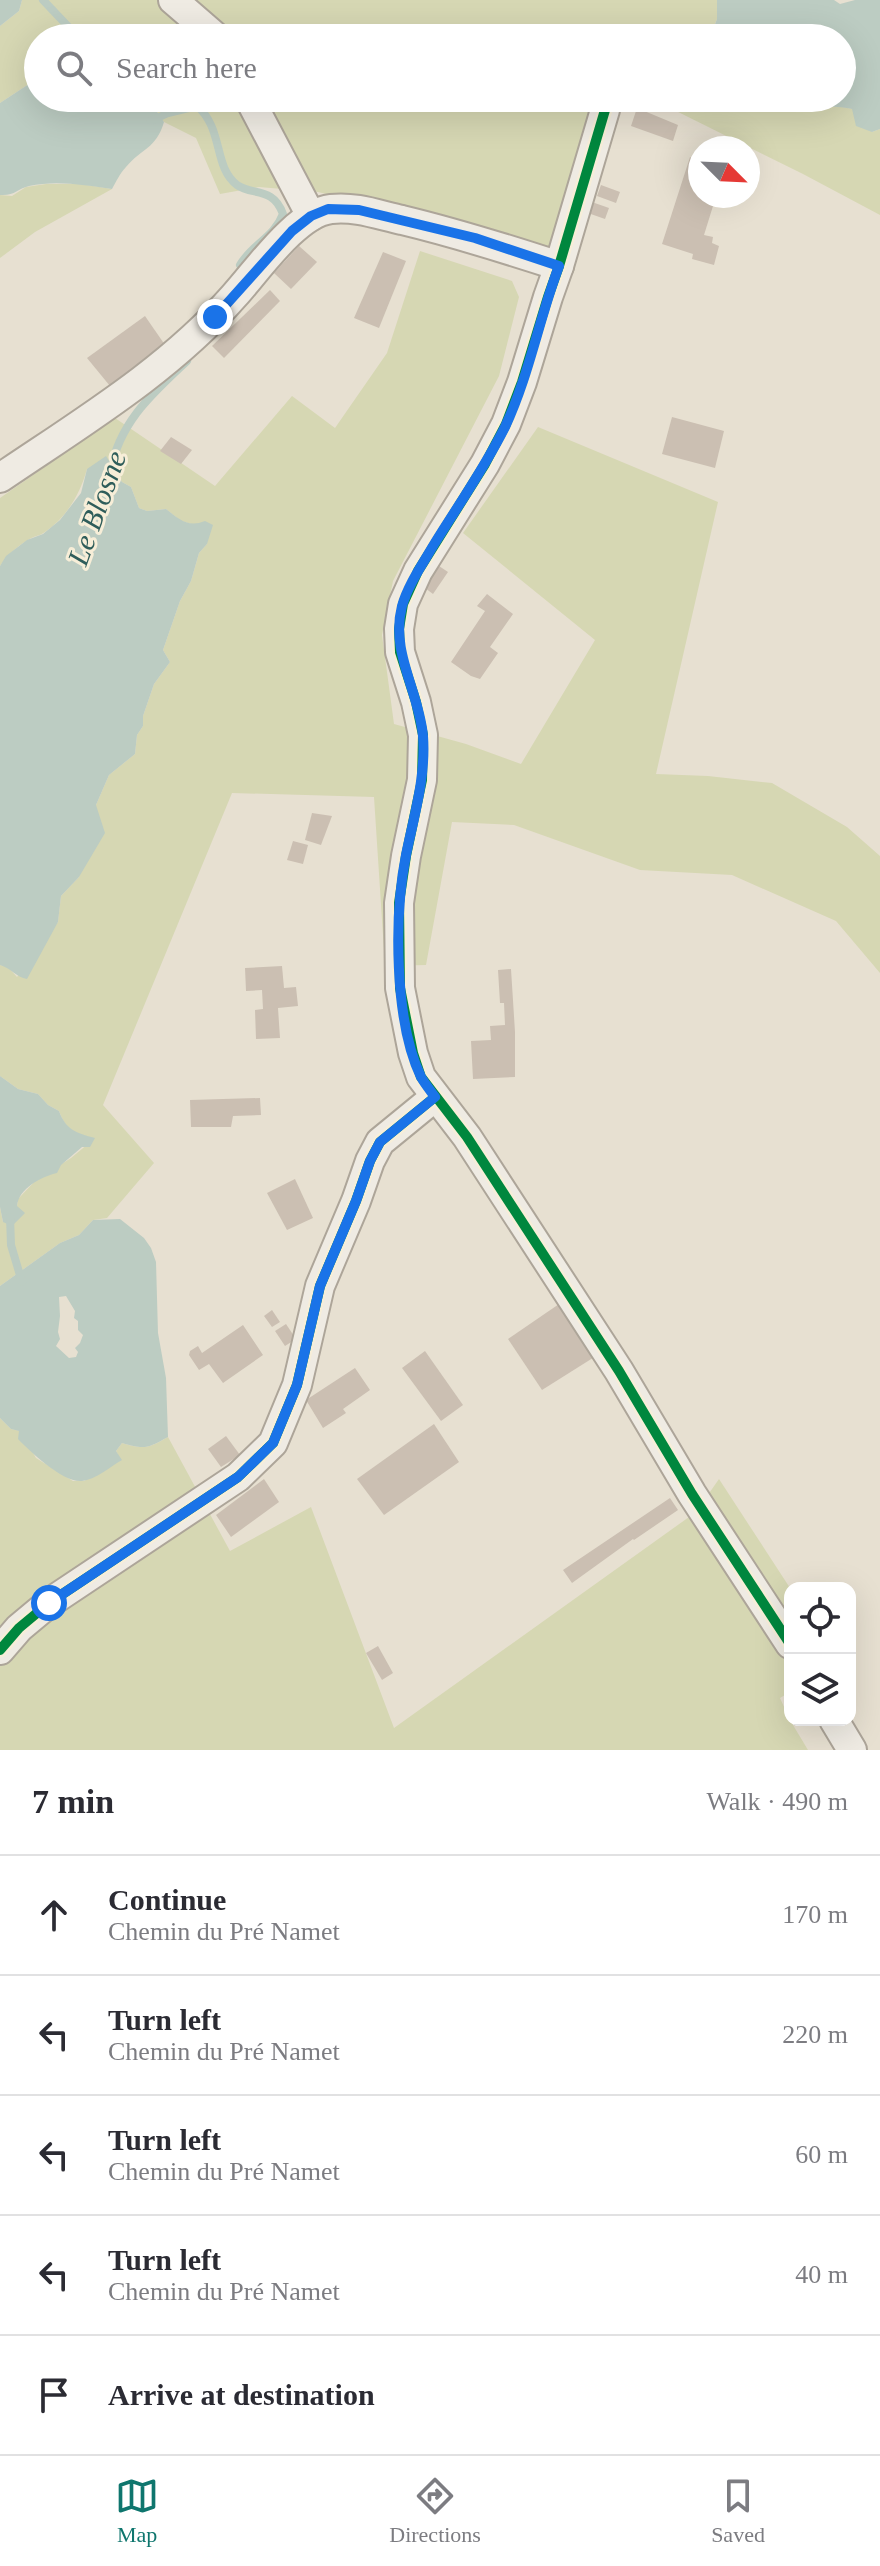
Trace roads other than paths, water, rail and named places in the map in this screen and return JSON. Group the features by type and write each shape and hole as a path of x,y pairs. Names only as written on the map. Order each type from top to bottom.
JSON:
{"street":[{"path":"173,0 201,24"},
{"path":"256,112 311,216"},
{"path":"604,112 559,266 506,424 485,464 418,571 403,604 399,629 400,652 423,735 422,780 399,903 400,988 421,1077 467,1137 619,1371 692,1494 784,1635"},
{"path":"0,478 119,398 181,348 215,317 292,231 311,216 328,209 359,210 475,238 559,266"},
{"path":"0,1650 19,1628 49,1603 238,1477 273,1443 297,1385 320,1286 370,1161 380,1142 435,1097"},
{"path":"838,1726 852,1750"}],"water":[{"path":"0,0 22,0 19,11 0,26"},
{"path":"717,0 834,0 840,4 855,0 880,0 880,129 872,132 856,126 853,112 856,112 856,24 715,24"},
{"path":"24,87 24,112 157,112 164,122 157,138 124,169 112,189 50,183 0,195 0,103"},
{"path":"106,456 122,482 131,487 139,508 147,511 166,509 184,521 205,521 213,525 207,544 199,553 163,650 170,662 154,684 143,716 143,726 137,735 135,754 109,775 96,805 105,833 79,877 61,896 58,922 27,979 0,965 0,566 6,556 60,520 81,493 87,469"},
{"path":"0,1076 18,1089 38,1094 59,1111 72,1130 95,1138 90,1147 82,1147 61,1165 57,1173 38,1180 26,1189 17,1206 25,1213 12,1226 3,1222 0,1207"},
{"path":"120,1219 144,1238 156,1262 158,1333 166,1378 168,1437 146,1447 122,1443 116,1451 122,1460 97,1476 82,1481 66,1477 47,1465 18,1439 19,1431 11,1429 0,1418 0,1286 60,1243 79,1235 93,1220","holes":["66,1296 75,1311 74,1318 83,1335 75,1348 78,1352 76,1357 69,1358 56,1346 60,1339 59,1297"]}],"waterway":[{"name":"Le Blosne","path":"43,0 66,24"},
{"name":"Le Blosne","path":"151,121 172,112"},
{"name":"Le Blosne","path":"202,112 211,126 229,177 243,188 274,199 283,214 269,235 240,265"},
{"name":"Le Blosne","path":"110,472 121,438 139,410 187,361"},
{"name":"Le Blosne","path":"10,1217 11,1245 22,1282"}]}
